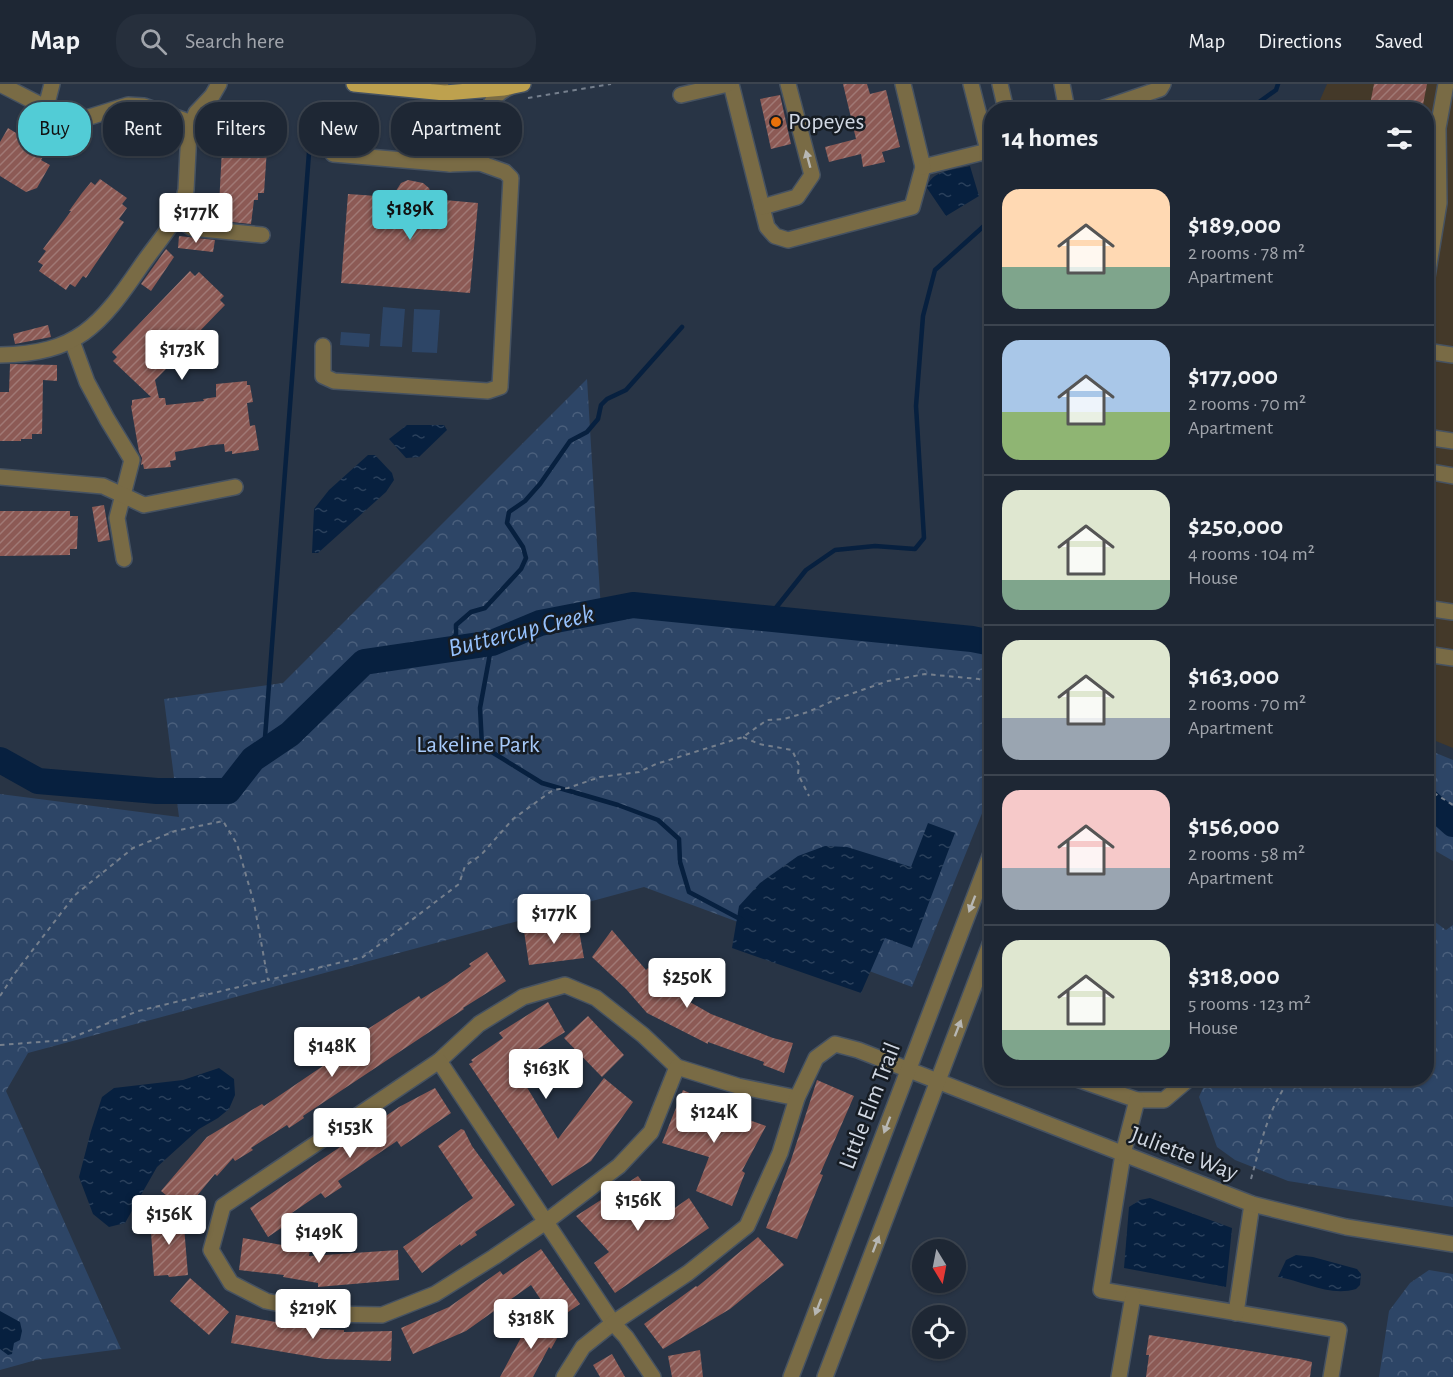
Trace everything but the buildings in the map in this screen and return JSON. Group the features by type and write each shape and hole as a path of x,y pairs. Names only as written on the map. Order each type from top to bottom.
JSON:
{"main road":[{"path":"354,84 520,90"}],"street":[{"path":"0,84 27,91 40,102"},
{"path":"47,102 52,84"},
{"path":"0,355 27,354 48,350 72,341 94,325 113,306 181,209 186,190 188,143 192,123 196,113 212,96 219,84"},
{"path":"681,95 729,84 767,226 775,236 788,240 912,207 922,166 903,84"},
{"path":"762,207 797,197 812,175 788,84"},
{"path":"971,84 984,135"},
{"path":"1000,84 1004,102"},
{"path":"1062,84 1065,102"},
{"path":"1122,102 1160,89 1163,84"},
{"path":"1434,234 1439,203 1438,128 1446,84"},
{"path":"444,87 450,111 450,164"},
{"path":"480,163 486,141 488,116 494,97 500,92 520,90"},
{"path":"91,117 128,105 144,106 192,123"},
{"path":"922,166 984,152"},
{"path":"323,346 323,376 334,381 488,392 500,387 511,178 505,172 480,163 450,164 356,156"},
{"path":"176,217 192,228 262,236"},
{"path":"72,341 87,382 132,460 117,518 124,559"},
{"path":"1434,352 1453,355"},
{"path":"1434,437 1453,441"},
{"path":"1434,472 1453,476"},
{"path":"0,477 104,486 144,505 235,488"},
{"path":"1434,609 1453,612"},
{"path":"1434,655 1453,658"},
{"name":"Little Elm Trail","path":"791,1377 984,872"},
{"path":"825,1377 984,960"},
{"path":"564,1377 583,1347 613,1323 688,1273 747,1227 780,1154 797,1098 738,1086 677,1067 643,1035 596,998 565,985 523,998 479,1024 439,1060 224,1206 211,1250 231,1283 266,1301 328,1314 382,1315 435,1294 494,1257 547,1221 619,1166 651,1132 677,1067"},
{"name":"Juliette Way","path":"797,1098 816,1058 835,1044 858,1050 937,1083 1252,1204 1346,1227 1453,1244"},
{"path":"439,1060 613,1323 626,1337 653,1377"},
{"path":"1097,1086 1137,1100 1164,1100 1181,1086"},
{"path":"1137,1100 1123,1154 1101,1290 1339,1330 1331,1377"},
{"path":"1236,1313 1252,1204"},
{"path":"1119,1377 1134,1296"}],"path":[{"path":"520,90 611,84"},
{"path":"0,1045 66,1040 138,1011 363,957 459,884 465,866 481,855 513,819 553,790 568,788 600,777 639,772 743,737 767,720 784,719 808,712 839,698 888,681 925,674 979,679 984,682"},
{"path":"743,737 759,744 792,750 799,765 798,774 808,796"},
{"path":"1434,793 1453,805"},
{"path":"0,996 75,895 133,848 175,831 223,821 237,844 254,903 268,980"},
{"path":"1251,1179 1268,1119 1275,1101 1286,1086"}],"shaded area":[{"path":"1327,84 1453,84 1453,748 1434,740 1434,102 1317,102"}],"green space":[{"path":"383,307 405,309 402,347 380,346"},
{"path":"414,309 440,310 437,353 412,352"},
{"path":"341,332 370,334 369,347 340,345"},
{"name":"Lakeline Park","path":"587,379 601,611 972,639 984,635 984,808 912,987 644,887 28,1053 6,1091 121,1349 36,1360 0,1370 0,794 179,817 164,699 283,683"},
{"path":"1434,752 1453,760 1453,861 1434,850"},
{"path":"1434,921 1446,930 1453,925 1453,1207 1288,1181 1235,1160 1217,1147 1199,1097 1204,1086 1434,1086"},
{"path":"1429,1270 1453,1274 1453,1377 1379,1377 1389,1311 1410,1283"}],"water":[{"path":"970,166 979,196 946,216 927,188 929,182 938,174"},
{"path":"407,425 444,425 447,430 419,457 406,458 389,439"},
{"path":"368,455 375,455 392,473 394,480 386,492 318,553 312,553 314,509 329,490"},
{"path":"928,823 955,833 912,948 885,938 861,993 732,948 739,906 760,883 798,856 825,846 847,847 911,867"},
{"path":"219,1068 234,1079 235,1095 229,1109 199,1129 157,1167 125,1223 109,1227 93,1214 79,1177 102,1097 114,1088 183,1080"},
{"path":"1150,1198 1232,1228 1226,1287 1124,1268 1129,1207 1140,1200"},
{"path":"1296,1255 1313,1257 1357,1269 1361,1274 1360,1285 1356,1289 1336,1291 1278,1277 1286,1260"},
{"path":"0,1311 20,1322 22,1331 20,1340 14,1343 12,1354 8,1355 0,1349"}],"waterway":[{"path":"1259,102 1276,90 1278,84"},
{"path":"264,751 309,156"},
{"path":"767,619 806,570 835,550 875,546 915,549 924,538 916,406 923,316 935,270 984,226"},
{"path":"435,652 456,635 456,625 471,612 485,608 521,569 526,558 523,547 507,523 509,512 525,501 540,484 570,441 587,432 598,419 601,405 607,399 626,390 682,327"},
{"name":"Buttercup Creek","path":"0,760 38,781 157,791 228,791 253,759 290,734 364,662 492,643 540,623 633,605 984,641"},
{"path":"492,643 480,708 482,746 542,783 618,805 658,820 679,839 680,862 689,892 742,920"},
{"name":"Buttercup Creek","path":"1434,807 1453,824"}],"place":[{"name":"Popeyes","path":"776,122"}]}
